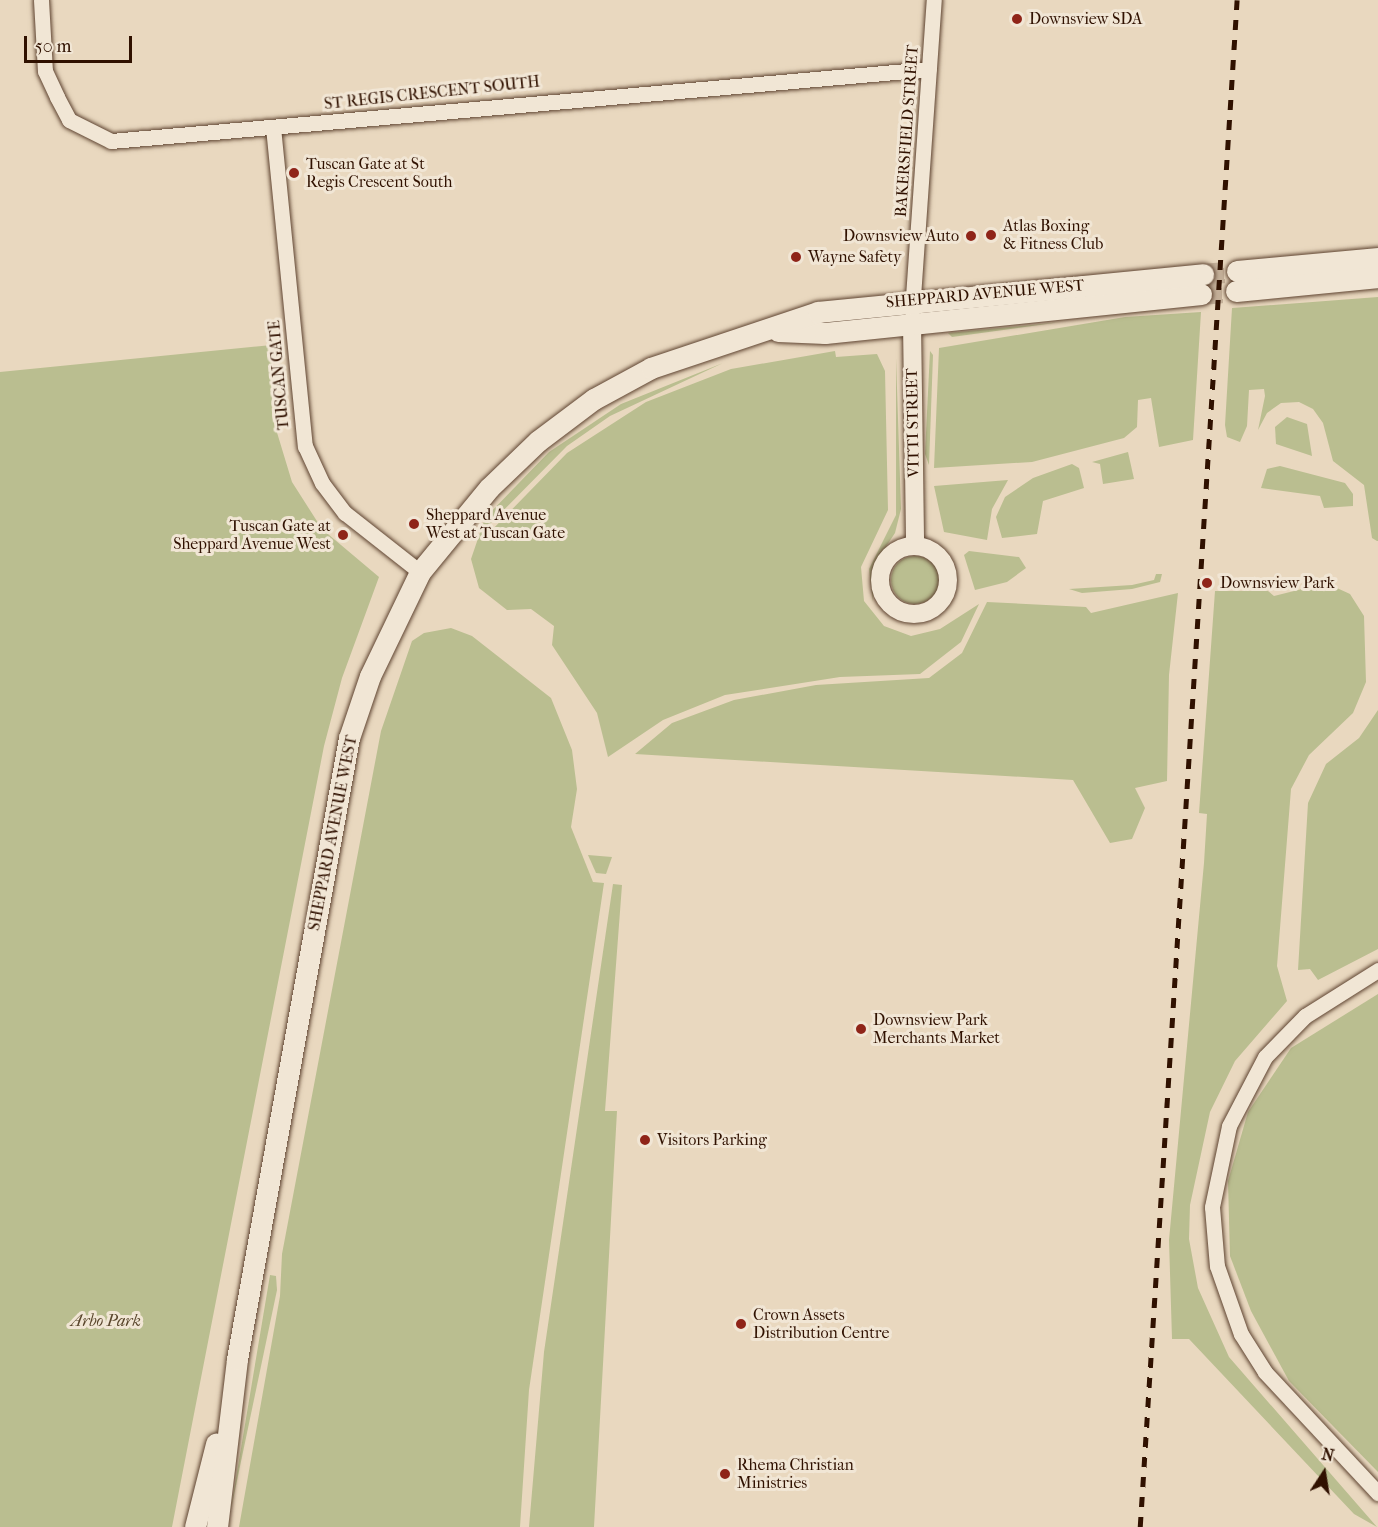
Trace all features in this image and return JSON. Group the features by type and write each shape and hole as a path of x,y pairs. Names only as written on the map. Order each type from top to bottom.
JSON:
{"main road":[{"path":"1378,258 1236,281 1378,277"},
{"name":"SHEPPARD AVENUE WEST","path":"217,1527 237,1359 349,738 375,665 420,572 489,488 538,441 594,399 651,368 772,330 818,312 912,300 1202,284 825,333 772,330"},
{"name":"SHEPPARD AVENUE WEST","path":"195,1527 237,1359"}],"street":[{"name":"ST REGIS CRESCENT SOUTH","path":"41,0 45,71 69,120 111,141 273,128 441,108 929,69"},
{"name":"BAKERSFIELD STREET","path":"912,300 934,0"},
{"name":"TUSCAN GATE","path":"273,128 305,446 322,483 345,513 420,572"},
{"name":"VITTI STREET","path":"912,300 915,545"},
{"path":"1378,970 1305,1016 1265,1057 1229,1126 1212,1207 1217,1266 1241,1334 1264,1372 1378,1493"}],"green space":[{"path":"1378,297 1377,541 1372,538 1364,485 1333,461 1323,423 1313,409 1299,402 1281,403 1267,413 1258,430 1265,396 1264,389 1249,390 1247,426 1240,442 1227,437 1225,425 1232,308"},
{"path":"1201,312 1193,440 1159,447 1151,398 1138,400 1137,427 1124,438 1032,462 934,468 939,348 1125,317"},
{"path":"1061,322 952,337 948,333"},
{"name":"Arbo Park","path":"272,345 272,416 292,482 322,529 379,577 342,678 324,746 172,1527 0,1527 0,372"},
{"path":"835,351 836,357 877,354 885,371 888,510 861,567 864,601 884,626 911,636 940,629 979,604 961,642 920,674 840,677 725,695 663,720 608,757 597,713 552,645 554,626 531,609 507,610 479,588 471,559 485,518 549,452 621,404 723,363 610,416 567,446 482,532 487,535 567,453 646,402 731,369"},
{"path":"930,351 933,355 929,465 925,454"},
{"path":"896,358 901,509 895,533 873,566 873,602 869,569 896,515"},
{"path":"1287,417 1307,424 1312,456 1276,444 1275,427"},
{"path":"1128,452 1134,479 1103,484 1100,464 1092,462"},
{"path":"1072,464 1079,468 1084,488 1043,501 1037,534 1002,538 996,517 1005,497 1033,478"},
{"path":"1280,466 1345,483 1353,494 1353,506 1324,508 1320,496 1261,488 1267,469"},
{"path":"1008,480 992,509 987,540 944,532 934,486"},
{"path":"969,551 1019,557 1026,568 1007,582 975,590 964,555"},
{"path":"915,556 932,563 939,580 932,597 915,604 898,597 891,580 898,563"},
{"path":"1156,574 1162,574 1160,582 1132,589 1082,593 1069,589 1132,585 1154,580"},
{"path":"1326,583 1350,594 1364,616 1366,682 1353,713 1309,755 1291,789 1277,966 1287,1001 1235,1061 1210,1112 1190,1205 1189,1239 1198,1288 1229,1357 1377,1527 1354,1514 1189,1339 1172,1339 1169,1240 1204,863 1207,814 1199,813 1215,591 1268,591 1274,596"},
{"path":"1178,593 1169,675 1167,781 1135,788 1145,808 1132,839 1110,843 1073,780 635,754 672,723 734,700 816,685 929,678 962,653 987,602 1086,607 1091,613"},
{"path":"451,628 472,636 551,698 572,750 577,789 571,827 593,882 604,883 529,1390 520,1527 239,1527 280,1296 282,1254 381,731 412,641 424,633"},
{"path":"1378,710 1378,949 1318,980 1310,969 1298,970 1308,803 1326,764 1359,738"},
{"path":"588,855 612,857 606,874 596,873"},
{"path":"613,884 622,885 605,1111 617,1111 594,1527 529,1527 544,1352"},
{"path":"1378,994 1378,1472 1289,1381 1251,1311 1230,1256 1228,1181 1248,1112 1291,1048"},
{"path":"270,1275 276,1276 277,1290 230,1514"}],"tunnel":[{"path":"1203,274 1237,271"},
{"path":"1201,294 1236,291"}],"railway":[{"path":"1140,1527 1237,0"}],"place":[{"name":"Downsview SDA","path":"1017,19"},
{"name":"Tuscan Gate at St Regis Crescent South","path":"294,173"},
{"name":"Atlas Boxing & Fitness Club","path":"991,235"},
{"name":"Downsview Auto","path":"971,236"},
{"name":"Wayne Safety","path":"796,257"},
{"name":"Sheppard Avenue West at Tuscan Gate","path":"414,524"},
{"name":"Tuscan Gate at Sheppard Avenue West","path":"343,535"},
{"name":"Downsview Park","path":"1207,583"},
{"name":"Downsview Park Merchants Market","path":"861,1029"},
{"name":"Visitors Parking","path":"645,1140"},
{"name":"Crown Assets Distribution Centre","path":"741,1324"},
{"name":"Rhema Christian Ministries","path":"725,1474"}]}
